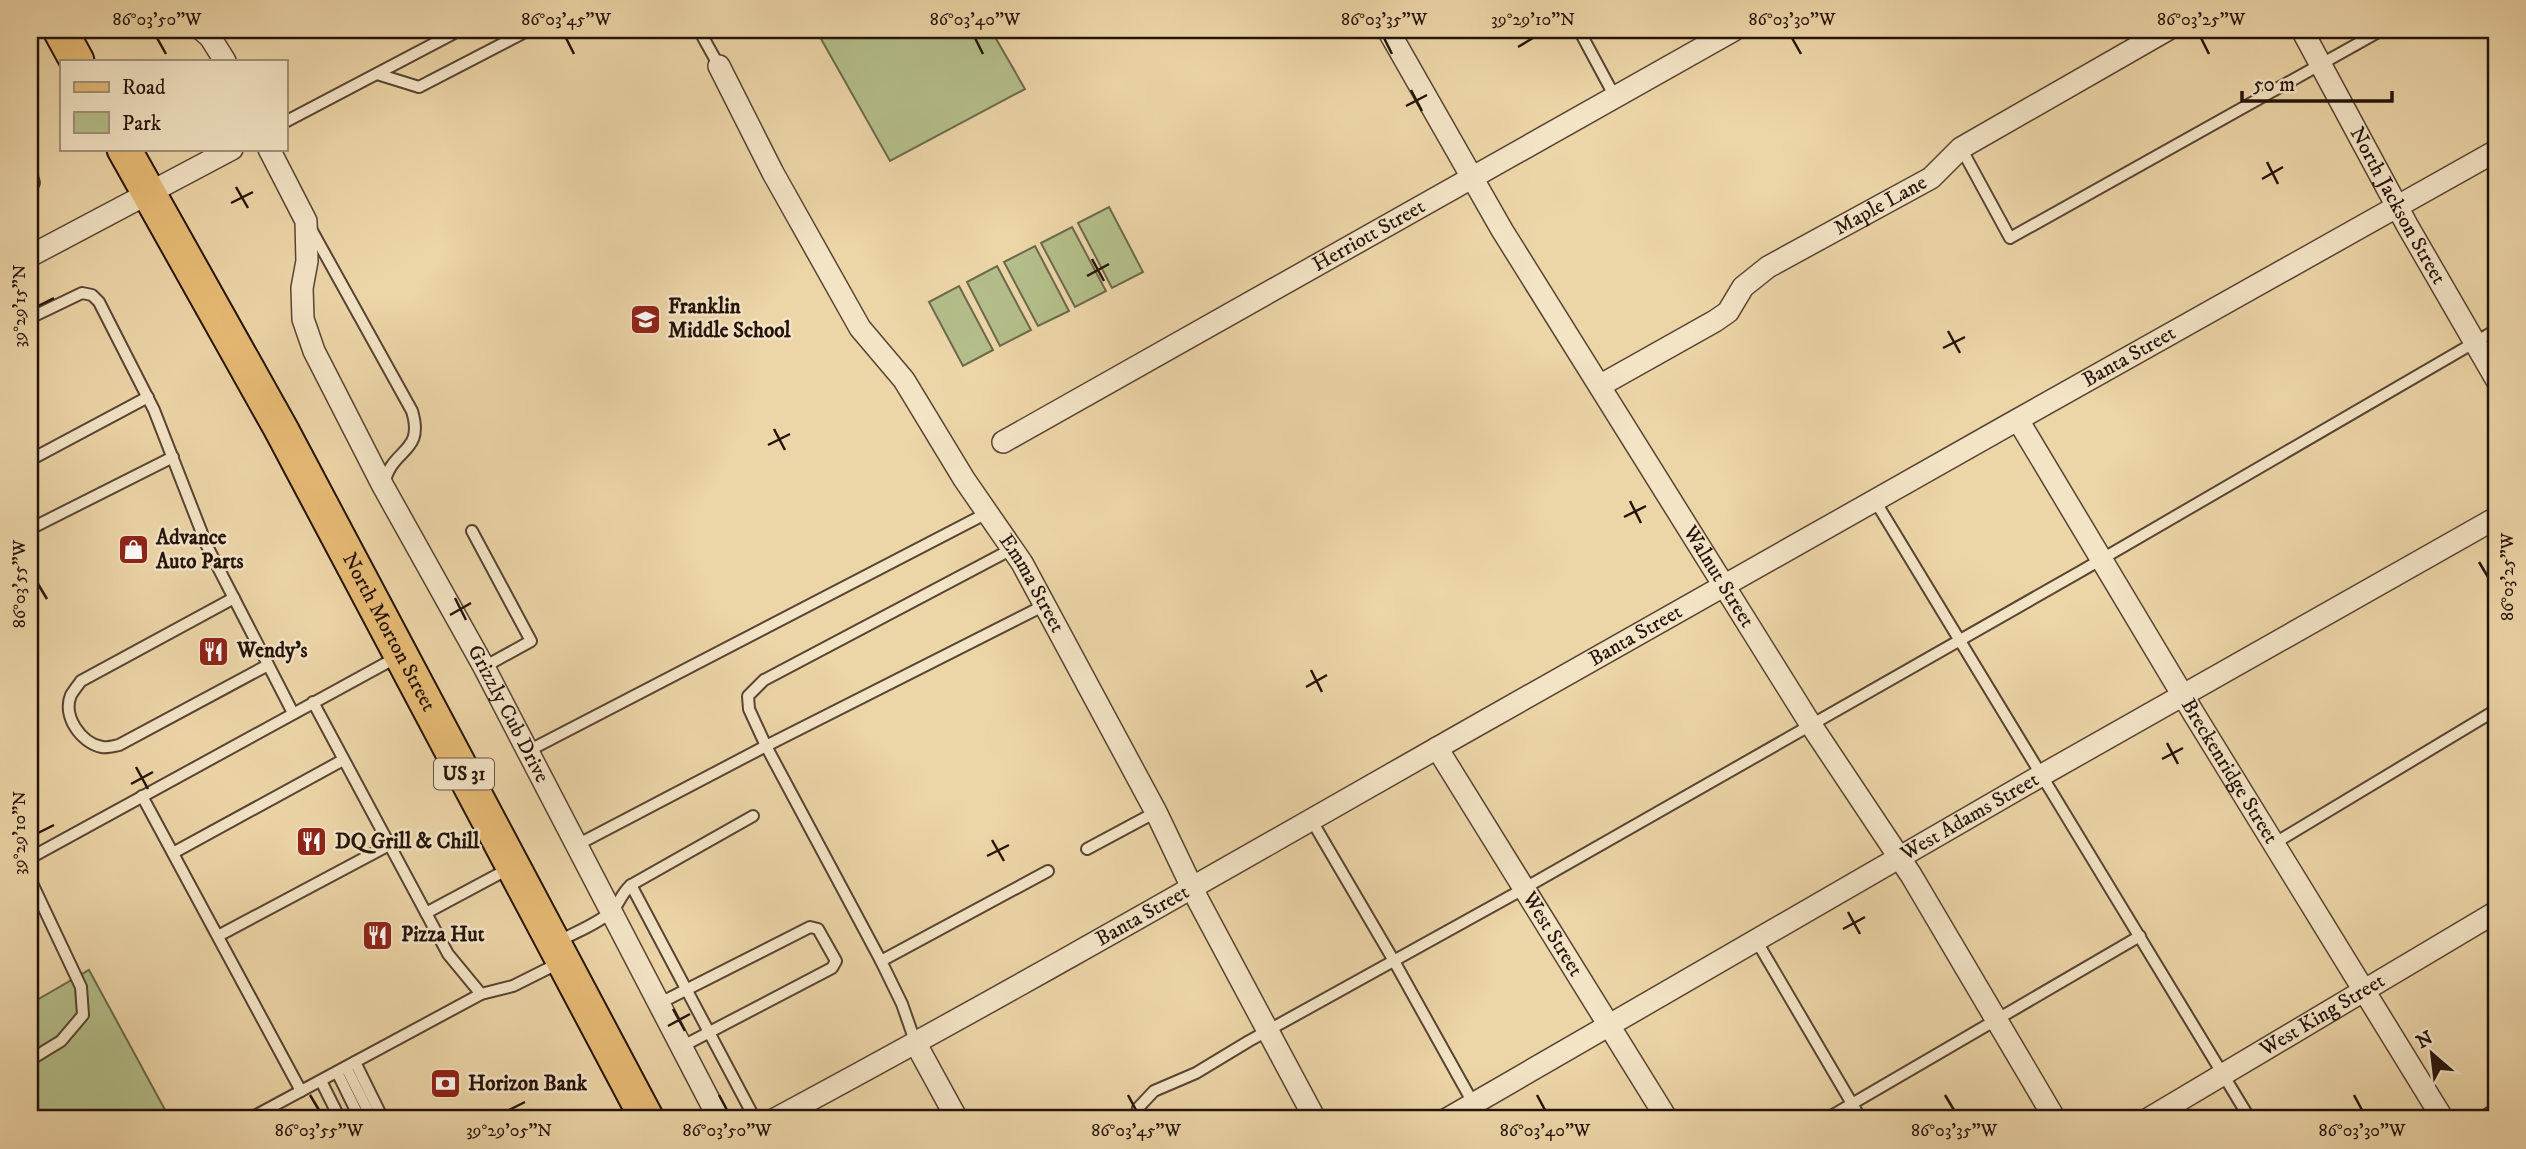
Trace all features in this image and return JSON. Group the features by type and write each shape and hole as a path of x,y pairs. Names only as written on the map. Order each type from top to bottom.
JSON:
{"main road":[{"path":"60,30 76,60"},
{"name":"North Morton Street","path":"125,150 281,429 647,1119"}],"street":[{"path":"202,30 210,37 224,60"},
{"name":"Walnut Street","path":"1388,30 1471,178 1811,725 1900,858 2055,1119"},
{"name":"Herriott Street","path":"1003,442 1734,30"},
{"name":"Maple Lane","path":"1601,385 1728,312 1743,287 1755,276 1931,178 1961,148 2167,30"},
{"name":"North Jackson Street","path":"2302,30 2397,206 2496,379"},
{"name":"Emma Street","path":"719,66 773,173 860,328 904,380 1045,605 1315,1119"},
{"path":"30,256 230,150"},
{"name":"Grizzly Cub Drive","path":"270,150 306,221 307,261 302,288 303,319 313,351 383,486 484,667 719,1119"},
{"name":"Banta Street","path":"775,1119 916,1044 1874,499 2496,151"},
{"name":"Breckenridge Street","path":"2018,420 2443,1119"},
{"name":"West Adams Street","path":"1447,1119 1478,1112 1608,1026 2042,775 2496,518"},
{"name":"West Street","path":"1437,748 1667,1119"},
{"name":"West King Street","path":"2148,1119 2496,912"},
{"path":"916,1044 957,1119"}],"lane":[{"path":"287,121 460,30"},
{"path":"377,74 419,87 529,30"},
{"path":"699,30 719,66"},
{"path":"1579,30 1615,97"},
{"path":"1961,148 2010,238 2382,30"},
{"path":"2491,30 2496,40"},
{"path":"30,169 34,183 30,189"},
{"path":"306,221 412,411 417,427 414,440 391,463 383,486"},
{"path":"30,318 82,292 92,295 99,302 148,397 207,546 293,713"},
{"path":"1136,1119 1138,1108 1154,1091 1196,1073 1525,888 2102,559 2496,330"},
{"path":"30,460 148,397"},
{"path":"30,529 173,457"},
{"path":"1874,499 2250,1119"},
{"path":"528,751 987,513"},
{"path":"472,531 531,641 484,667"},
{"path":"916,1044 902,1004 881,961 766,746 749,709 748,696 764,680 1012,549"},
{"path":"234,598 81,681 70,696 70,713 76,730 87,741 104,747 119,745 268,665"},
{"path":"575,846 1045,605"},
{"path":"30,858 401,655"},
{"path":"313,702 448,954 481,995"},
{"path":"2275,843 2496,710"},
{"path":"173,853 344,760"},
{"path":"142,796 301,1091"},
{"path":"1087,849 1156,812"},
{"path":"250,1119 265,1116 301,1091 481,995 513,986 611,913 621,894 631,885 753,816"},
{"path":"1312,821 1478,1112"},
{"path":"218,936 389,845"},
{"path":"426,913 513,866"},
{"path":"881,961 1048,871"},
{"path":"30,879 80,987 83,1015 61,1041 30,1060"},
{"path":"631,885 755,1119"},
{"path":"658,1004 810,927 818,929 836,961 832,968 681,1047"},
{"path":"1826,1119 2140,936"},
{"path":"1756,940 1861,1119"},
{"path":"346,1067 360,1119"},
{"path":"346,1067 372,1119"},
{"path":"346,1067 383,1119"},
{"path":"321,1081 340,1119"},
{"path":"2479,1119 2496,1109"}],"green space":[{"path":"816,30 991,30 1025,89 890,161"},
{"path":"1109,207 1143,272 1112,288 1078,223"},
{"path":"1072,227 1106,291 1075,307 1041,243"},
{"path":"1035,246 1069,311 1038,326 1004,262"},
{"path":"997,266 1031,330 1000,346 967,282"},
{"path":"959,286 993,350 963,366 929,302"},
{"path":"89,970 170,1119 30,1119 30,1004"}],"place":[{"name":"Franklin Middle School","path":"645,319"},
{"name":"Advance Auto Parts","path":"133,550"},
{"name":"Wendy's","path":"214,651"},
{"name":"DQ Grill & Chill","path":"312,842"},
{"name":"Pizza Hut","path":"378,935"},
{"name":"Horizon Bank","path":"445,1084"}]}
